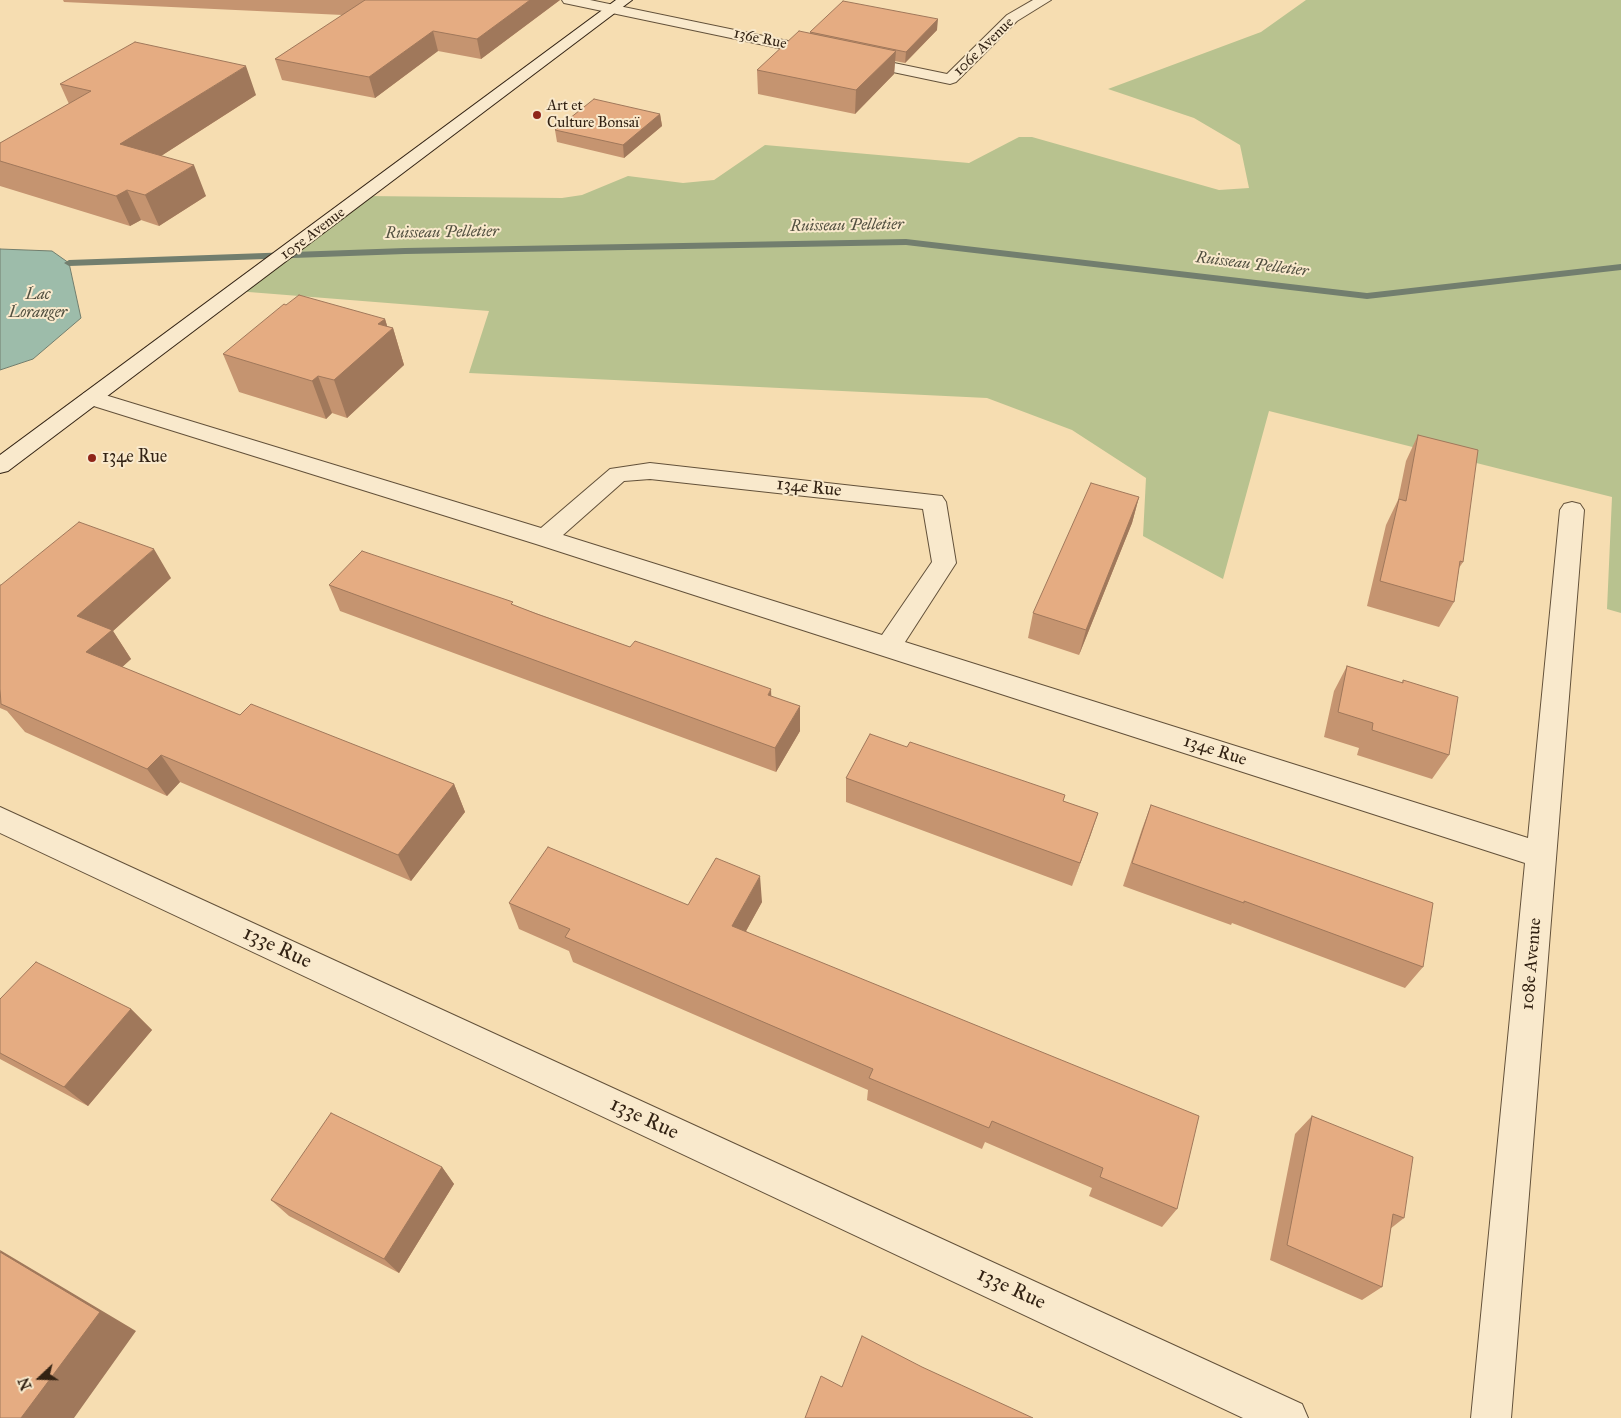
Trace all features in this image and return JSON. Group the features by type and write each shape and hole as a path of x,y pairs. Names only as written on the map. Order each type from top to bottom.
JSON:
{"street":[{"name":"136e Rue","path":"569,0 620,4 950,79"},
{"name":"106e Avenue","path":"950,79 1012,18 1044,0"},
{"name":"105e Avenue","path":"0,466 620,4"},
{"name":"134e Rue","path":"92,398 545,538 1542,855"},
{"name":"134e Rue","path":"545,538 618,474 650,471 934,502 944,563 888,647"},
{"name":"108e Avenue","path":"1491,1418 1572,510"},
{"name":"133e Rue","path":"0,819 1288,1418"}],"green space":[{"path":"1306,0 1621,0 1621,613 1607,609 1612,497 1269,411 1223,579 1143,536 1146,478 1072,430 987,398 469,373 489,311 236,291 364,196 562,198 582,195 628,176 683,183 714,180 765,145 969,163 1019,137 1032,137 1219,190 1249,188 1240,145 1194,118 1108,89 1261,32"}],"water":[{"name":"Lac Loranger","path":"0,249 52,251 69,263 81,318 33,359 0,370"}],"building":[{"path":"365,0 530,0 477,39 433,31 369,77 275,59"},
{"path":"843,1 938,19 906,52 810,32"},
{"path":"799,31 896,51 856,90 757,70"},
{"path":"135,42 246,66 120,144 194,165 145,195 127,190 116,196 0,161 0,143 91,91 60,84"},
{"path":"594,99 660,114 623,145 555,130"},
{"path":"299,295 385,319 378,324 393,328 334,380 318,376 312,381 223,354 284,304 286,305"},
{"path":"1418,435 1478,450 1463,562 1460,561 1454,602 1380,581 1399,499 1406,501"},
{"path":"1091,483 1139,497 1086,630 1033,613"},
{"path":"79,522 154,549 77,616 112,630 86,652 240,715 251,704 454,784 398,855 161,755 147,769 1,704 0,585"},
{"path":"362,551 513,602 511,604 630,647 635,641 771,689 768,695 800,706 775,748 329,585"},
{"path":"1347,666 1403,683 1403,680 1458,697 1449,755 1372,730 1373,723 1338,712"},
{"path":"870,734 907,747 910,742 1065,795 1063,801 1098,813 1080,863 846,778"},
{"path":"1151,805 1433,903 1423,967 1244,901 1244,903 1132,863"},
{"path":"548,847 688,905 716,858 760,876 732,926 1199,1116 1177,1209 1100,1177 1103,1168 992,1121 989,1128 869,1078 873,1069 565,937 570,929 509,903"},
{"path":"36,962 131,1009 64,1087 0,1053 0,999"},
{"path":"331,1113 442,1167 384,1259 271,1200"},
{"path":"1312,1116 1413,1157 1404,1218 1393,1214 1382,1287 1287,1245"},
{"path":"0,1252 100,1312 21,1418 0,1418"},
{"path":"862,1336 922,1367 1033,1418 805,1418 821,1376 842,1387"}],"waterway":[{"name":"Ruisseau Pelletier","path":"69,263 405,251 906,242 1367,296 1621,267"}],"place":[{"name":"Art et Culture Bonsaï","path":"537,115"},
{"name":"134e Rue","path":"92,458"}]}
